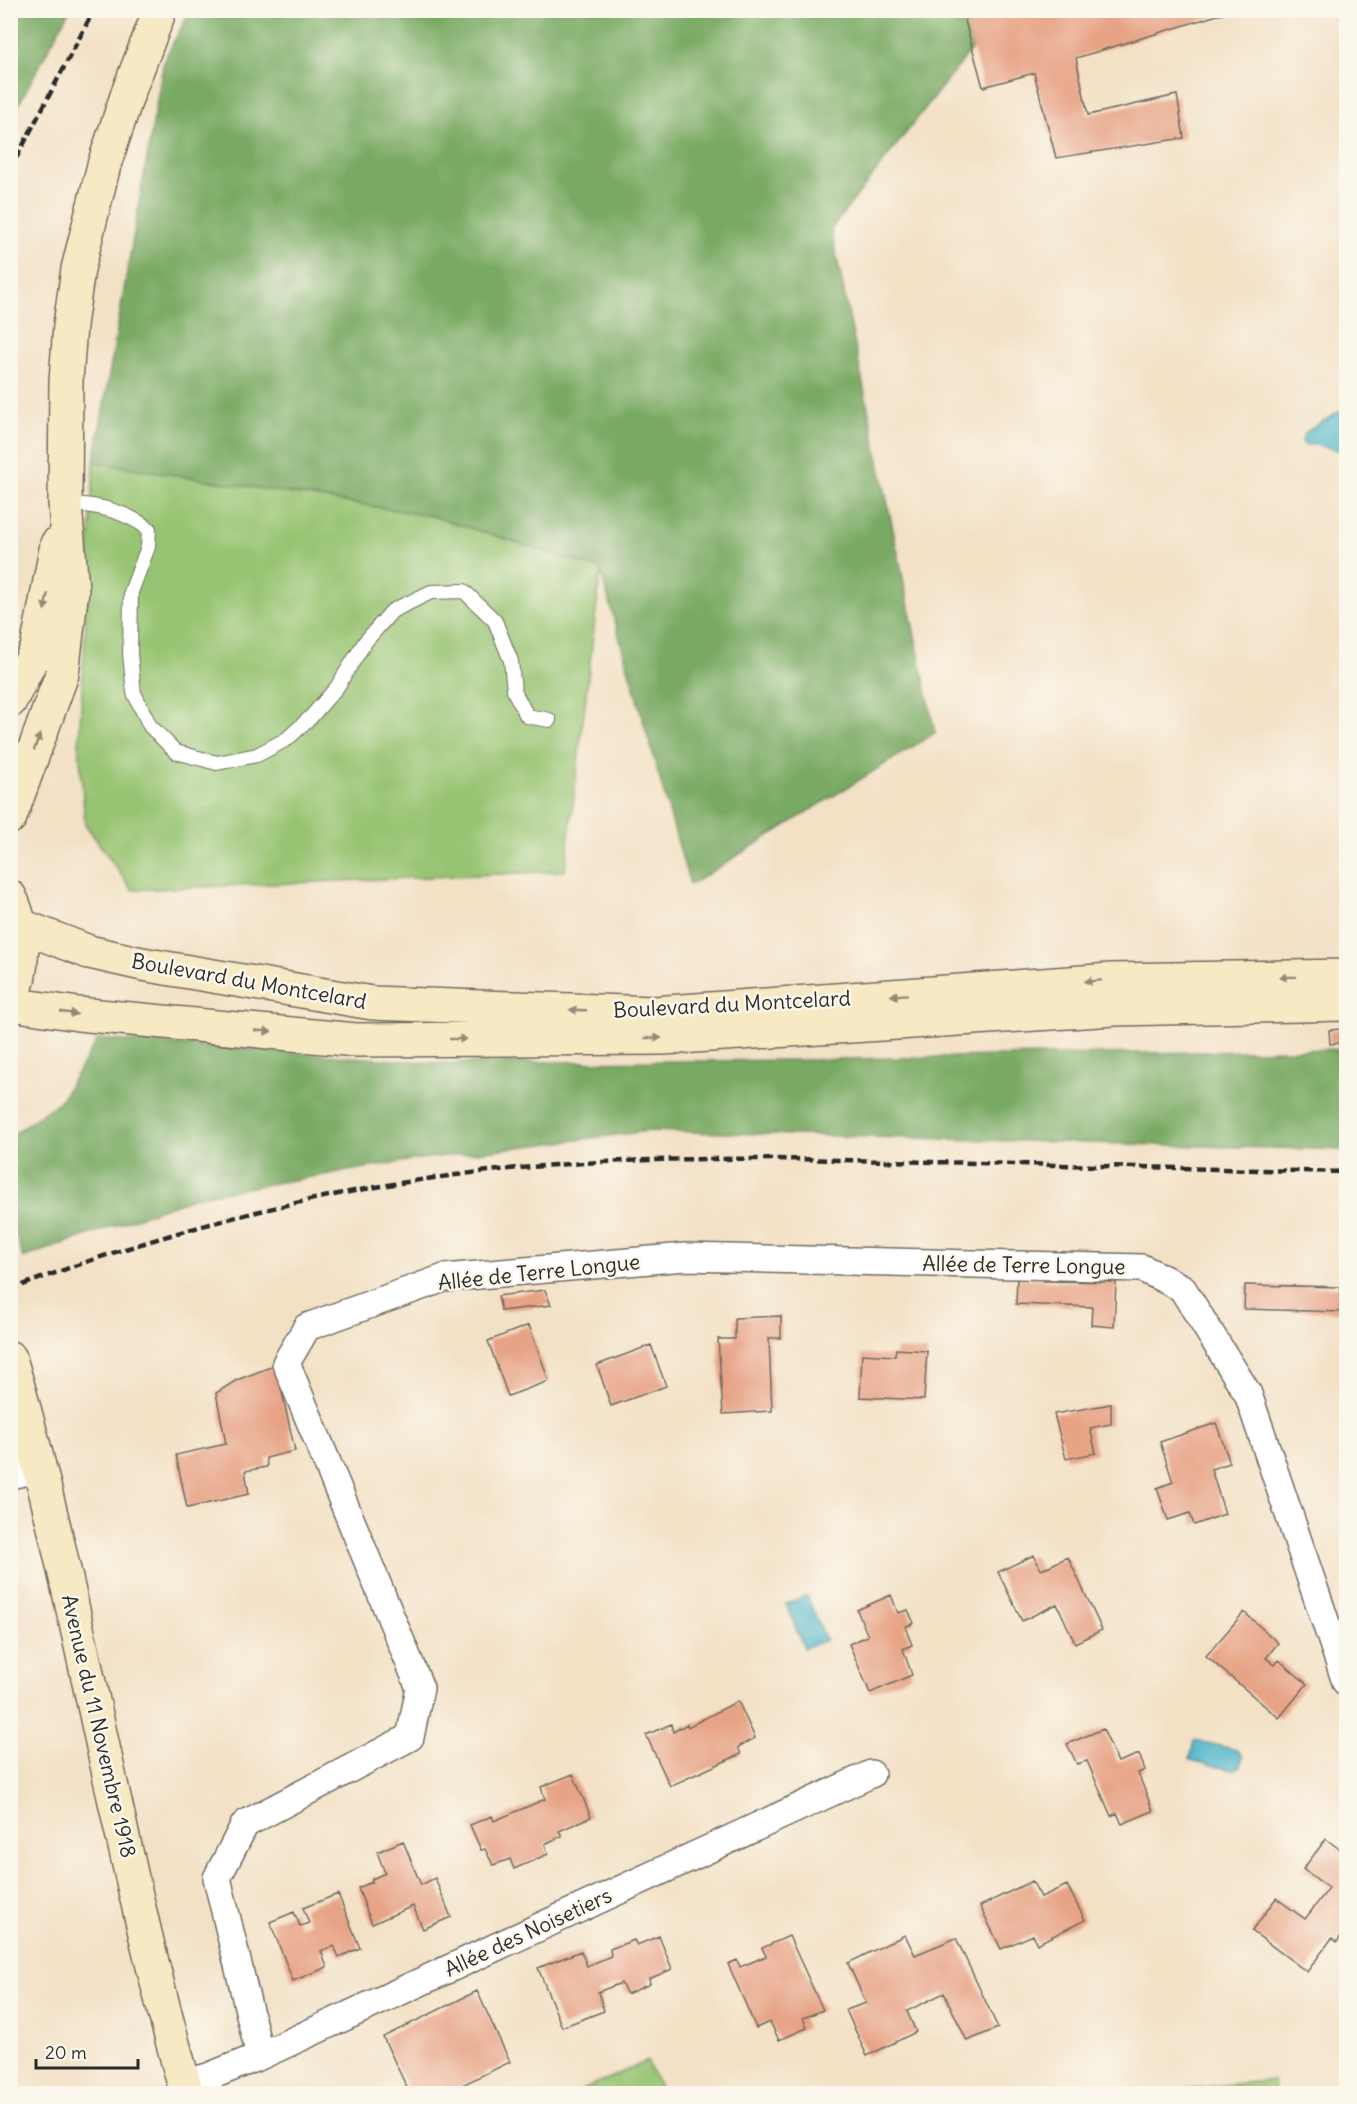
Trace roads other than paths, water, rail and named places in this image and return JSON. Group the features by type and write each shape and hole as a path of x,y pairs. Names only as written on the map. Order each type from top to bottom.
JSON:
{"main road":[{"path":"10,817 62,674 72,589 65,504 66,381 78,269 104,165 128,93 160,10"},
{"path":"10,701 37,649 65,504"},
{"path":"11,1004 21,965 22,945 15,911"},
{"name":"Boulevard du Montcelard","path":"15,911 89,951 142,964 372,1003 654,1012 1112,980 1347,976"},
{"name":"Boulevard du Montcelard","path":"11,1004 78,1014 356,1040 663,1038 1115,1009 1347,1004"},
{"name":"Avenue du 11 Novembre 1918","path":"10,1358 26,1471 185,2089"}],"street":[{"name":"Allée de Terre Longue","path":"260,2056 218,1878 244,1824 410,1737 420,1688 286,1363 307,1327 444,1278 685,1257 1142,1268 1182,1288 1248,1394 1347,1682"},
{"name":"Allée des Noisetiers","path":"185,2089 871,1774"}],"lane":[{"path":"65,504 88,504 136,519 148,529 148,548 131,592 130,654 134,693 150,726 176,753 217,763 257,755 287,739 311,717 337,687 365,642 392,610 431,592 464,591 495,621 511,661 513,691 527,716 549,720"}],"water":[{"path":"1338,412 1346,412 1346,452 1316,445 1304,445 1302,440 1306,432"},
{"path":"807,1596 826,1640 804,1648 786,1604"},
{"path":"1194,1740 1237,1750 1243,1756 1240,1767 1232,1770 1190,1760"}],"railway":[{"path":"10,170 94,10"},
{"path":"10,1290 136,1245 266,1210 398,1183 531,1167 681,1159 782,1159 1346,1172"}]}
